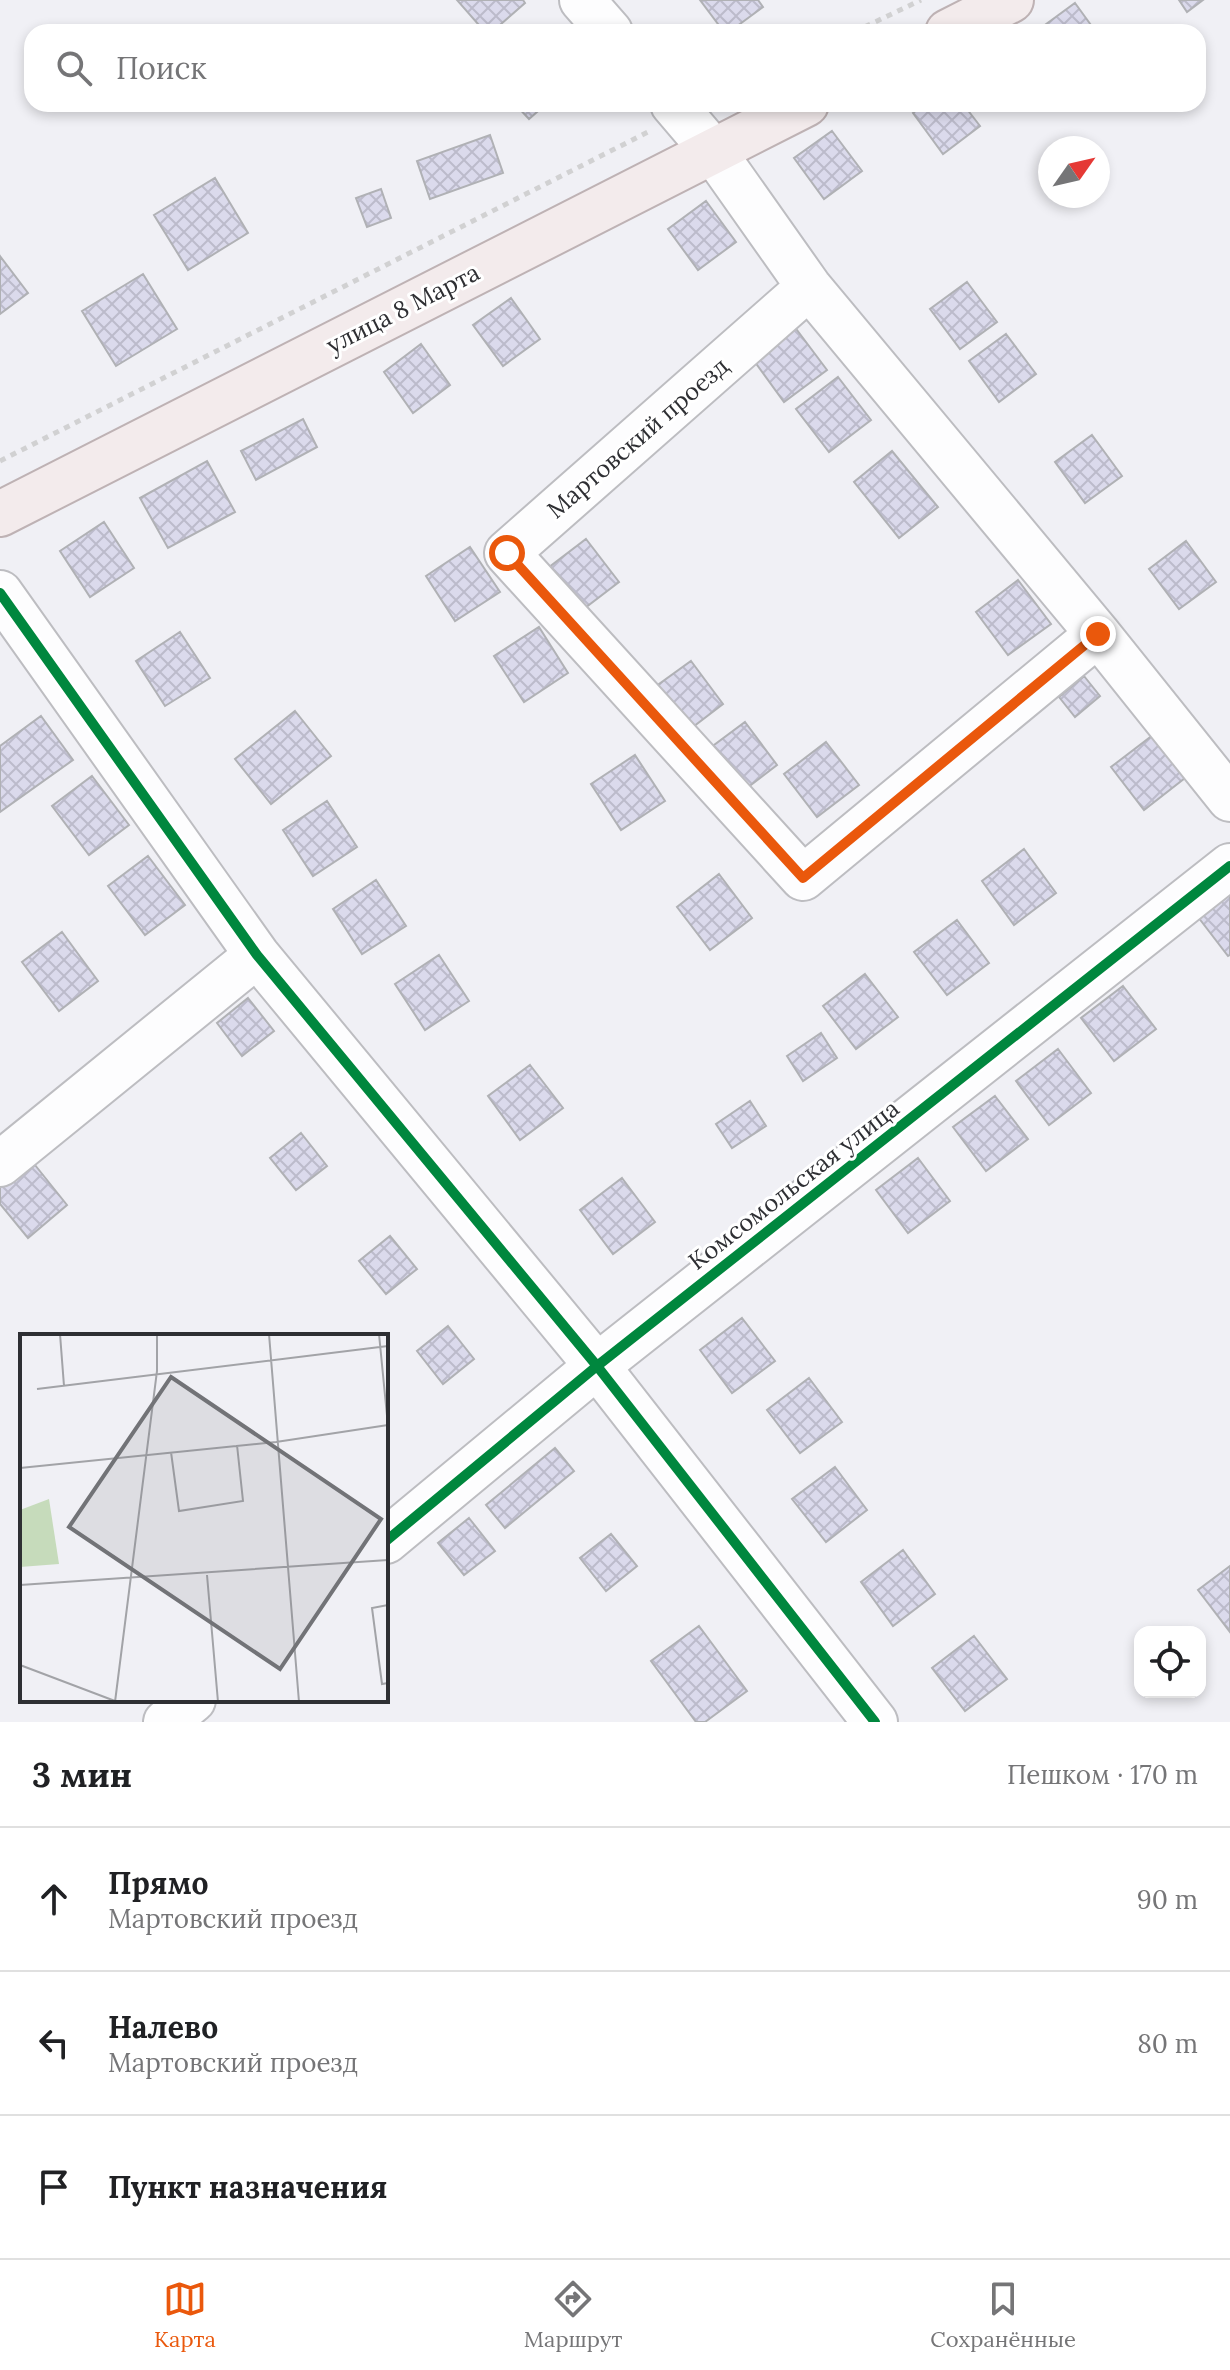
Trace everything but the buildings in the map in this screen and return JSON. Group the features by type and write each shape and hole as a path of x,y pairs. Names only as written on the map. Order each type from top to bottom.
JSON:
{"main road":[{"path":"964,24 1011,0"},
{"name":"улица 8 Марта","path":"0,514 790,112"}],"street":[{"path":"582,0 603,24"},
{"path":"679,112 713,151 809,287 1098,634 1230,799"},
{"name":"Мартовский проезд","path":"809,287 507,553 803,878 1098,634"},
{"path":"0,593 257,955 597,1366 875,1722"},
{"name":"Комсомольская улица","path":"388,1539 597,1366 1230,866"},
{"path":"0,1164 257,955"},
{"path":"166,1722 191,1702"}],"path":[{"path":"871,24 921,0"},
{"path":"0,461 673,112"}],"cycle path":[{"path":"0,593 257,955 597,1366 875,1722"},
{"path":"388,1539 597,1366 1230,866"}],"route":[{"path":"507,553 803,878 1098,634"}]}
